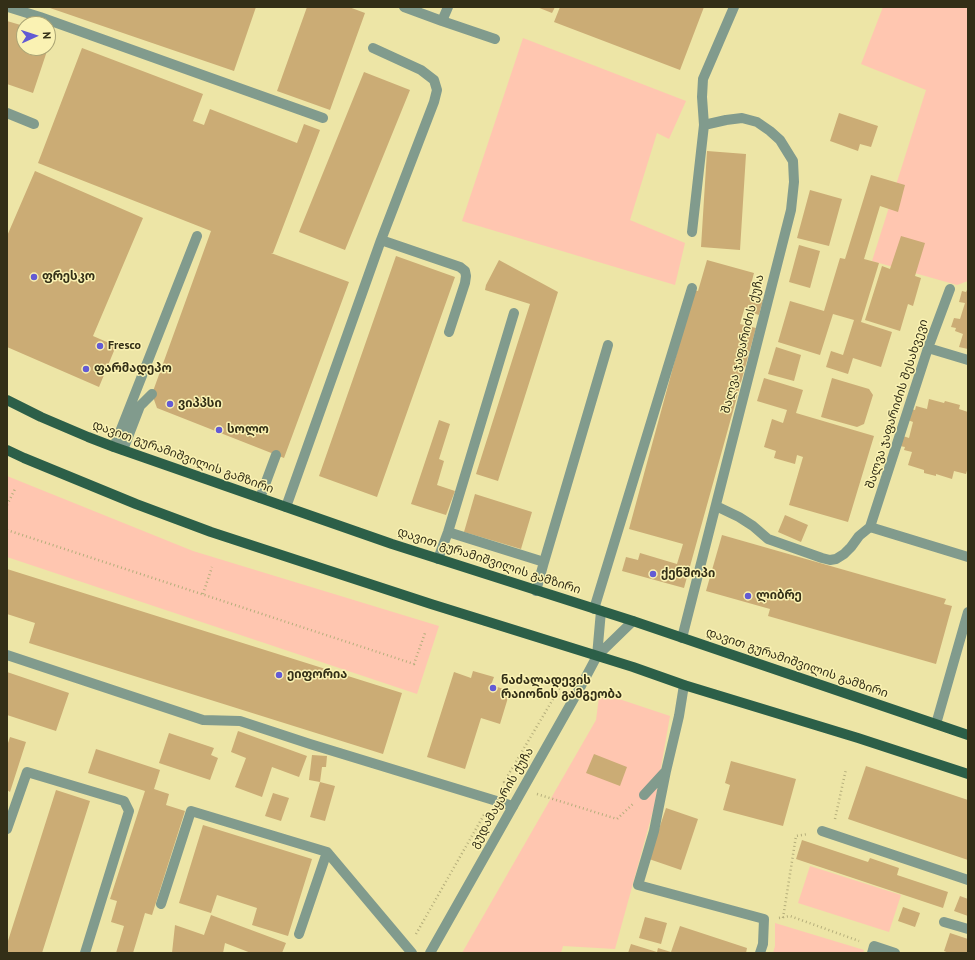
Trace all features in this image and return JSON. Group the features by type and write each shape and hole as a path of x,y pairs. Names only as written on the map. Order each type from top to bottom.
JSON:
{"main road":[{"name":"დავით გურამიშვილის გამზირი","path":"7,400 41,417 88,437 260,498 392,544 633,621 968,735"},
{"path":"7,450 136,504 211,532 416,599 633,667 684,685 851,736 968,774"}],"street":[{"path":"8,7 66,26 323,118"},
{"path":"404,7 495,39"},
{"path":"442,21 448,7"},
{"path":"692,232 704,125 702,97 703,79 734,7"},
{"path":"286,507 381,240 434,102 437,90 434,80 421,70 373,48"},
{"path":"7,113 34,124"},
{"name":"შალვა ჯაფარიძის ქუჩა","path":"682,638 791,210 794,182 793,161 780,140 757,122 742,118 704,125"},
{"path":"118,448 197,236"},
{"path":"381,240 460,267 465,271 465,283 449,332"},
{"path":"597,656 597,610 692,288"},
{"name":"შალვა ჯაფარიძის შესახვევი","path":"870,527 928,348 950,288"},
{"path":"438,559 448,532 514,313"},
{"path":"536,591 608,345"},
{"path":"928,348 968,360"},
{"path":"118,448 140,406 152,394"},
{"path":"260,498 276,455"},
{"path":"716,506 739,517 753,526 768,540 830,560 836,559 844,554 859,536 870,527 968,557"},
{"path":"448,532 544,562"},
{"path":"936,724 968,612"},
{"path":"597,656 633,621"},
{"path":"7,655 204,720 240,721 513,806"},
{"name":"გუდამაყარის ქუჩა","path":"430,953 597,656"},
{"path":"684,685 679,716 654,830 638,885 764,919 763,944 760,953"},
{"path":"644,795 666,771"},
{"path":"7,829 27,772 124,801 129,811 85,953"},
{"path":"161,904 191,811 327,852 410,951"},
{"path":"827,833 968,880"},
{"path":"299,934 327,852"},
{"path":"944,922 968,929"},
{"path":"873,950 895,953"}],"path":[{"path":"7,505 15,489"},
{"path":"7,530 414,664 425,633"},
{"path":"203,594 212,567"},
{"path":"410,951 492,800 559,689 559,678"},
{"path":"783,918 796,836 827,833 846,769"},
{"path":"504,782 522,790 617,819 644,795"},
{"path":"764,919 790,916 873,950"}],"shaded area":[{"path":"883,7 968,7 968,281 957,285 872,261 926,90 861,64"},
{"path":"523,38 686,101 669,139 657,133 630,220 685,243 675,285 462,221"},
{"path":"7,476 193,551 439,626 417,694 7,557"},
{"path":"599,697 619,699 670,716 654,807 615,949 563,946 561,953 462,953 596,720"},
{"path":"810,866 901,895 889,932 798,903"},
{"path":"775,923 864,950 863,953 773,953 775,946"}],"building":[{"path":"47,7 256,7 234,71"},
{"path":"307,7 349,7 365,13 330,110 277,91"},
{"path":"537,7 555,7 552,13"},
{"path":"560,7 704,7 680,70 554,22"},
{"path":"7,21 16,24 16,56 45,56 33,93 7,84"},
{"path":"82,48 203,94 193,121 204,125 210,109 297,143 304,124 320,130 273,253 271,253 349,282 284,458 157,408 152,394 211,231 38,163"},
{"path":"364,72 410,90 345,250 299,232"},
{"path":"839,113 878,126 871,147 860,144 858,151 830,141"},
{"path":"707,151 746,154 740,250 701,247"},
{"path":"35,171 143,218 93,336 116,346 99,387 7,347 7,236"},
{"path":"871,175 905,185 898,212 880,206 864,259 879,263 861,322 892,332 881,367 853,358 848,374 826,367 831,351 843,355 854,320 833,314 820,355 778,342 790,301 824,311 840,258 845,259"},
{"path":"810,190 842,199 829,246 797,238"},
{"path":"901,236 925,243 915,276 921,278 913,306 908,304 900,331 865,320 882,266 890,269"},
{"path":"799,245 820,251 810,288 789,282"},
{"path":"396,256 455,277 377,497 319,476"},
{"path":"499,260 558,292 498,481 476,474 530,304 485,290 486,285"},
{"path":"707,260 754,273 748,296 763,300 759,315 744,310 740,324 756,328 684,588 622,571 626,557 638,560 640,553 677,564 683,544 629,529 694,290 698,291"},
{"path":"968,288 968,349 959,347 963,334 955,331 956,328 951,327 954,318 960,319 965,303 959,302 962,291 966,292"},
{"path":"776,347 801,355 794,381 768,374"},
{"path":"764,378 803,390 796,413 874,436 848,522 789,505 803,457 797,455 795,464 774,458 776,451 764,447 772,419 783,423 787,410 757,401"},
{"path":"832,378 869,389 873,395 864,424 857,427 821,417"},
{"path":"929,399 960,405 959,409 968,412 968,467 966,474 954,471 952,479 936,474 936,476 924,473 924,470 908,465 912,452 904,450 905,447 900,446 903,436 909,438 913,422 908,420 911,409 915,410 916,406 927,409"},
{"path":"439,420 450,424 439,459 444,461 437,485 455,491 446,515 411,504"},
{"path":"475,494 532,512 521,549 464,532"},
{"path":"785,515 808,525 801,542 778,532"},
{"path":"722,535 946,599 944,604 952,606 936,664 768,616 770,609 706,591"},
{"path":"7,569 402,693 383,754 29,643 35,623 7,614"},
{"path":"473,671 494,677 491,685 510,691 500,724 481,718 465,769 427,757 454,672 471,678"},
{"path":"7,672 69,693 56,731 7,715"},
{"path":"238,731 307,756 299,777 272,767 262,797 235,787 246,758 231,752"},
{"path":"169,733 214,748 211,755 218,758 210,780 159,763"},
{"path":"10,737 26,742 10,792 7,790 7,746"},
{"path":"96,749 160,770 154,789 169,794 166,805 185,811 152,915 145,913 133,953 116,953 124,926 111,922 117,901 110,899 145,791 88,773"},
{"path":"594,754 627,767 620,786 586,773"},
{"path":"312,755 327,756 326,767 322,767 320,782 309,780"},
{"path":"731,761 796,779 783,826 723,810 730,785 725,783"},
{"path":"866,766 968,800 968,860 848,819"},
{"path":"320,782 335,786 325,821 310,817"},
{"path":"56,790 90,801 42,953 7,953 7,944"},
{"path":"273,793 289,798 281,821 265,816"},
{"path":"666,808 698,819 681,870 649,859"},
{"path":"203,825 312,859 288,936 252,925 257,908 217,895 211,913 179,903"},
{"path":"802,840 868,862 870,858 899,868 897,875 948,892 943,908 796,859"},
{"path":"960,896 968,899 968,916 954,911"},
{"path":"903,907 920,913 915,927 898,921"},
{"path":"211,915 286,943 282,953 251,953 225,943 223,953 172,953 175,925 204,935"},
{"path":"645,917 667,923 661,944 639,938"},
{"path":"680,926 747,948 746,953 628,953 631,944 657,952 658,948 671,952"},
{"path":"950,933 968,939 968,953 949,953 944,951"}],"place":[{"name":"ფრესკო","path":"34,277"},
{"name":"Fresco","path":"100,346"},
{"name":"ფარმადეპო","path":"86,369"},
{"name":"ვიპპსი","path":"170,404"},
{"name":"სოლო","path":"219,430"},
{"name":"ქენშოპი","path":"653,574"},
{"name":"ლიბრე","path":"748,596"},
{"name":"ეიფორია","path":"279,675"},
{"name":"ნაძალადევის რაიონის გამგეობა","path":"493,688"}]}
